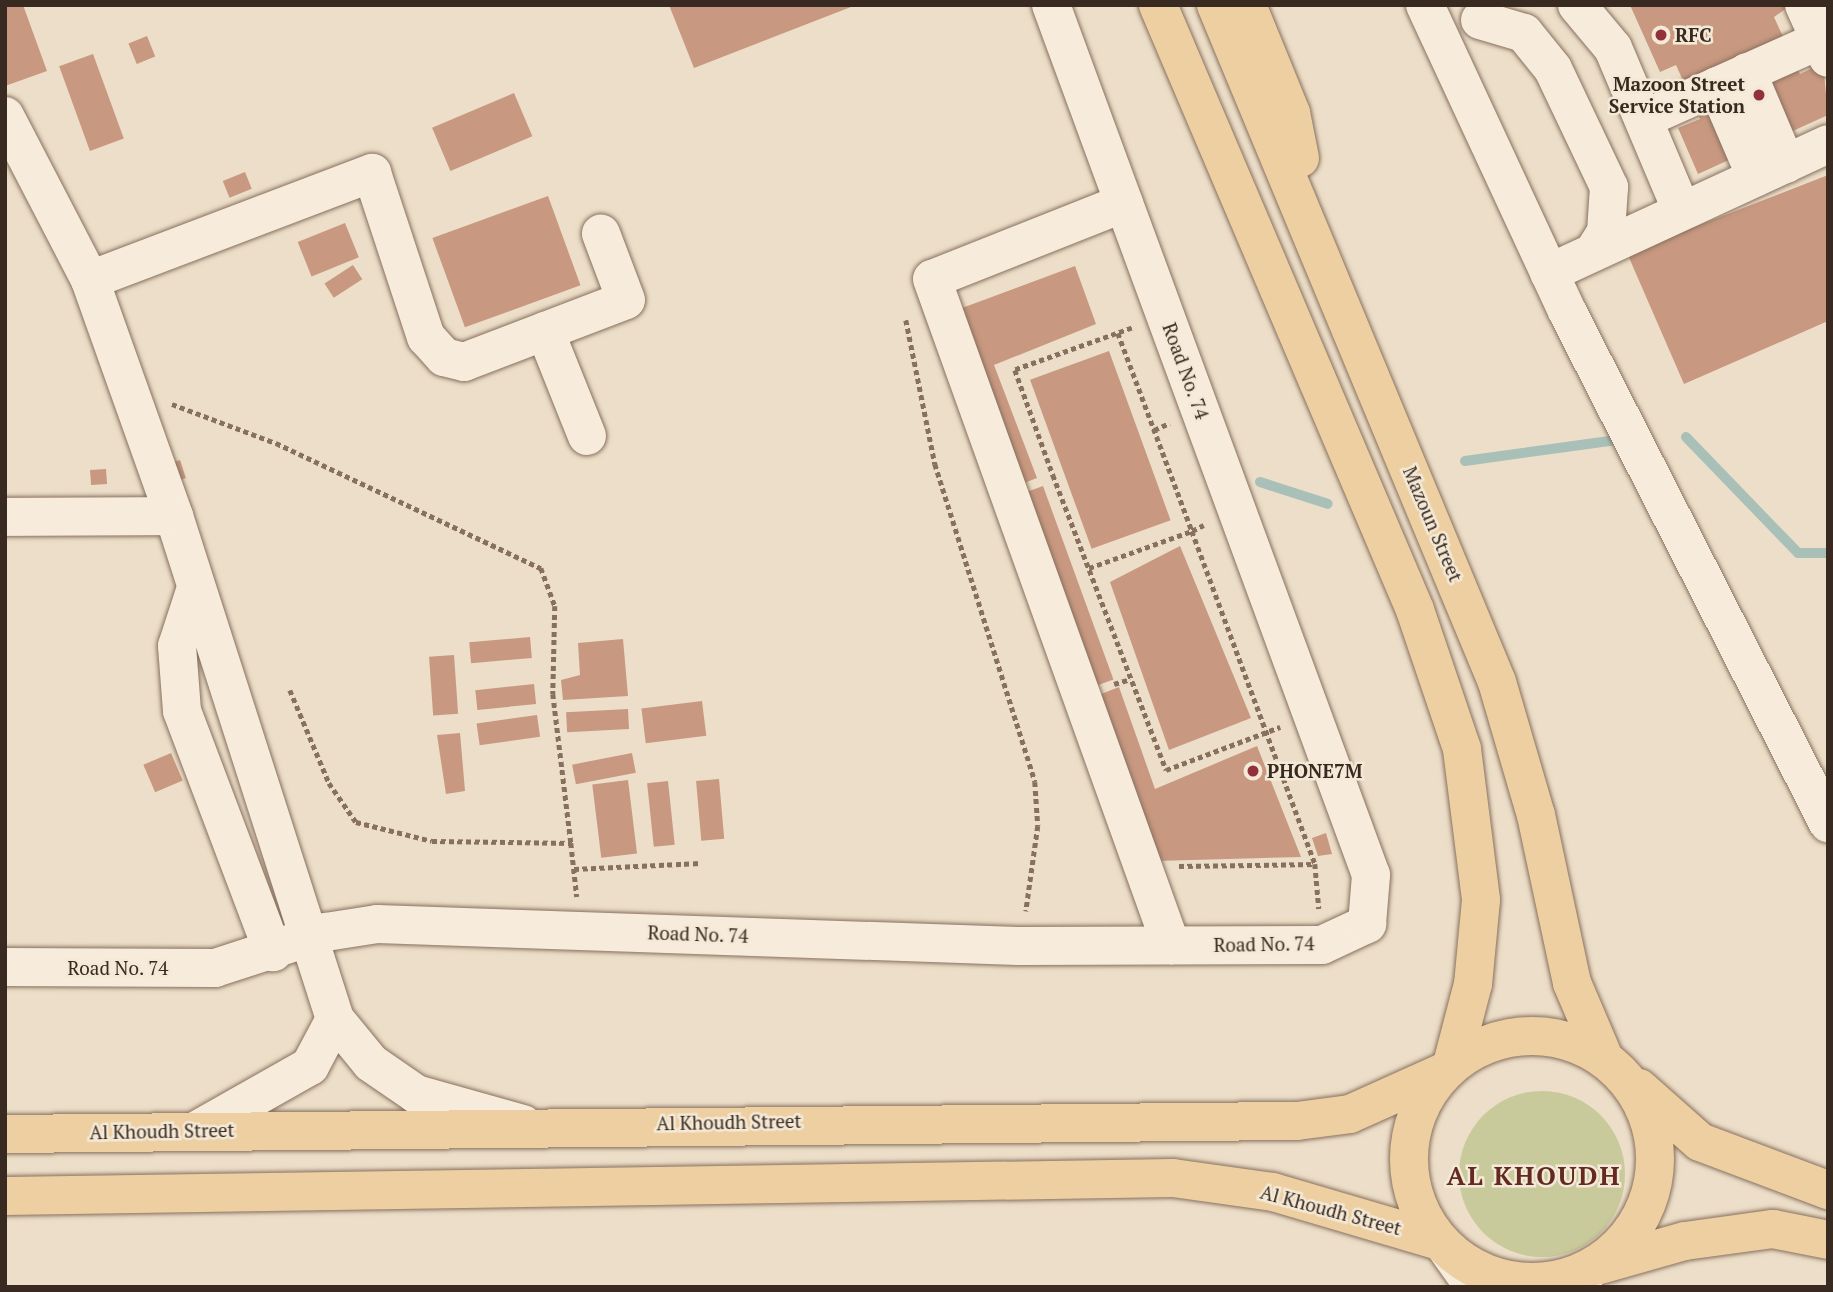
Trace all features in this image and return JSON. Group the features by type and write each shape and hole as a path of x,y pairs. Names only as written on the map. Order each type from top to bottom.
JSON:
{"main road":[{"path":"1135,5 1163,64 1206,116"},
{"path":"1158,5 1415,610 1462,749 1481,900 1473,984 1448,1068"},
{"name":"Mazoun Street","path":"1216,5 1497,682 1536,815 1572,984 1608,1061"},
{"path":"1247,5 1291,113 1302,209"},
{"path":"1828,1190 1780,1177 1700,1142 1608,1061 1567,1040 1527,1035 1487,1043 1448,1068 1422,1102 1410,1149 1419,1210 1443,1245 1490,1276 1514,1282 1539,1283 1587,1274 1685,1241 1773,1230 1828,1240"},
{"path":"1587,1274 1625,1241 1646,1208 1655,1170 1647,1118 1637,1094 1608,1061"},
{"name":"Al Khoudh Street","path":"5,1134 525,1125 1297,1121 1350,1114 1448,1068"},
{"name":"Al Khoudh Street","path":"5,1196 1173,1178 1273,1192 1443,1245"}],"street":[{"name":"Road No. 74","path":"5,967 215,968 273,952 309,936 377,924 1018,946 1171,946 1322,944 1367,924 1371,875 1051,5"},
{"path":"1424,5 1549,273 1828,823"},
{"path":"1577,5 1613,48 1648,117 1682,211"},
{"path":"1648,117 1740,75 1824,49 1804,5"},
{"path":"1440,39 1496,13 1524,33 1553,69 1609,187 1611,209 1594,251"},
{"path":"1549,273 1788,163 1740,75"},
{"path":"8,128 90,280 174,516 335,1019 392,1080 416,1094 525,1125"},
{"path":"90,280 372,173 426,337 444,357 464,362 626,300 601,234"},
{"path":"1124,203 932,279 1171,946"},
{"path":"545,331 587,436"},
{"path":"5,517 174,516"},
{"path":"196,587 177,646 182,711 273,952"},
{"path":"197,1130 310,1066 335,1019"},
{"path":"1443,1245 1474,1287"}],"path":[{"path":"932,279 905,306 909,355 939,477 1035,782 1038,826 1018,946"},
{"path":"1164,313 1118,333 1015,370 1088,568 1166,771 1312,713"},
{"path":"1118,333 1315,864 1322,944"},
{"path":"134,407 157,400 205,413 541,569 555,606 553,694 581,929"},
{"path":"1088,568 1192,531 1237,510"},
{"path":"290,690 329,783 356,822 432,841 571,843"},
{"path":"574,869 701,863"},
{"path":"1144,866 1315,864"}],"green space":[{"path":"1542,1091 1574,1097 1601,1115 1619,1142 1625,1174 1619,1206 1601,1233 1574,1251 1542,1257 1510,1251 1483,1233 1465,1206 1459,1174 1465,1142 1483,1115 1510,1097"}],"building":[{"path":"5,5 23,5 47,71 5,86"},
{"path":"669,5 856,5 694,68"},
{"name":"Mazoon Street Service Station","path":"1630,5 1791,5 1774,17 1800,74 1823,63 1828,115 1698,174 1678,128 1700,119 1676,65 1660,72"},
{"path":"147,36 155,56 137,64 128,43"},
{"path":"93,54 124,139 90,151 59,66"},
{"path":"514,93 532,136 450,171 432,128"},
{"path":"245,172 252,189 229,198 223,181"},
{"path":"1828,175 1828,321 1684,384 1627,253"},
{"path":"548,196 580,285 465,327 432,238"},
{"path":"345,223 359,257 312,276 298,242"},
{"path":"353,265 362,279 334,298 324,284"},
{"path":"1075,266 1096,324 994,365 1037,478 1019,485 954,311"},
{"path":"1109,351 1171,520 1092,549 1030,380"},
{"path":"180,460 186,478 164,485 158,467"},
{"path":"106,469 107,484 91,485 90,470"},
{"path":"1043,486 1113,680 1093,687 1022,494"},
{"path":"1180,546 1251,718 1169,750 1110,582"},
{"path":"530,637 532,658 471,663 469,642"},
{"path":"623,639 628,696 563,700 561,680 580,675 578,643"},
{"path":"454,655 458,714 433,716 429,657"},
{"path":"534,684 536,704 477,710 475,690"},
{"path":"1119,687 1155,789 1257,746 1301,857 1156,861 1096,696"},
{"path":"702,701 706,736 646,743 641,708"},
{"path":"628,709 629,729 567,732 566,712"},
{"path":"537,715 540,737 480,745 477,723"},
{"path":"460,733 465,791 446,794 437,735"},
{"path":"171,753 183,781 155,792 143,765"},
{"path":"632,753 636,773 576,784 572,765"},
{"path":"719,779 724,839 701,841 696,781"},
{"path":"628,780 637,853 601,858 592,784"},
{"path":"668,781 675,845 654,847 647,783"},
{"path":"1326,833 1332,854 1318,856 1312,838"}],"waterway":[{"path":"1686,437 1798,553 1828,553"},
{"path":"1465,461 1617,440"},
{"path":"1260,482 1328,504"}],"place":[{"name":"RFC","path":"1661,35"},
{"name":"Mazoon Street Service Station","path":"1759,95"},
{"name":"PHONE7M","path":"1253,771"}],"district":[{"name":"AL KHOUDH","path":"1534,1176"}]}
